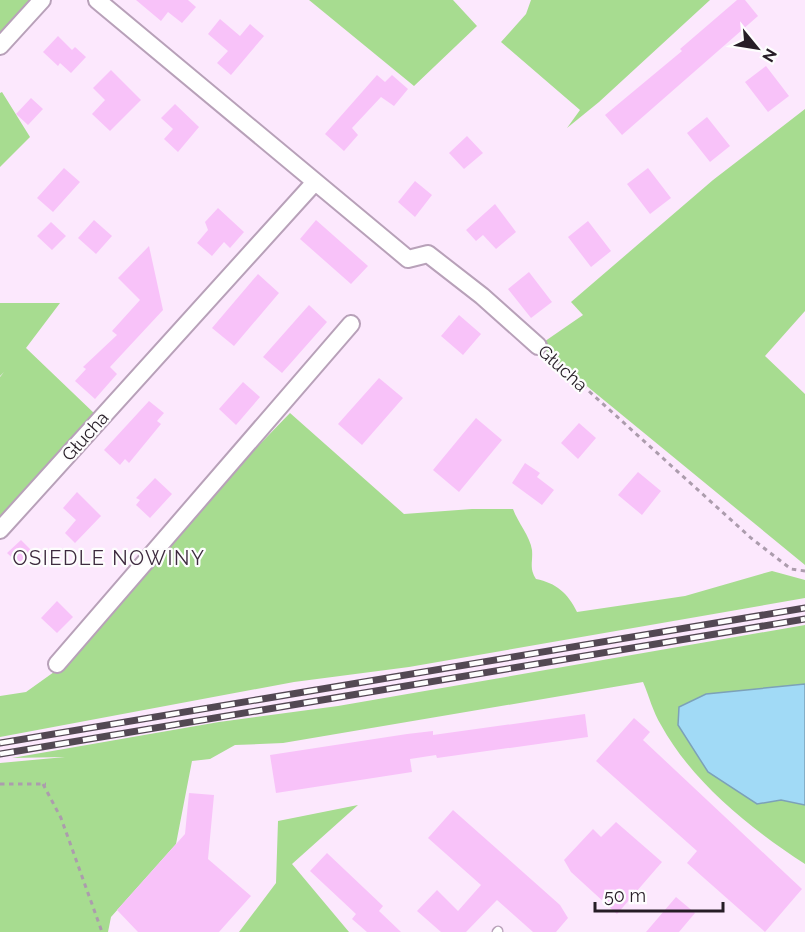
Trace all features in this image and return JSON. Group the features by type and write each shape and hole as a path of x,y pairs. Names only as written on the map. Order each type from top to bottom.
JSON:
{"street":[{"path":"0,46 42,0"},
{"name":"Głucha","path":"98,0 408,259 428,254 538,346"},
{"name":"Głucha","path":"0,530 315,182"},
{"path":"57,664 351,324"}],"path":[{"name":"Głucha","path":"538,346 751,538 791,569 805,571"},
{"path":"0,784 44,784 61,818 102,932"}],"green space":[{"path":"0,0 36,0 0,39"},
{"path":"309,0 453,0 477,26 414,86"},
{"path":"531,0 710,0 599,102 567,128 580,110 501,42 526,14"},
{"path":"2,92 30,137 0,167 0,93"},
{"path":"805,109 805,311 765,356 805,394 805,565 538,346 583,315 571,302 713,180"},
{"path":"0,303 60,303 26,348 96,415 0,521 0,377 4,372 0,376"},
{"path":"290,413 404,514 472,509 513,509 531,545 532,568 536,579 550,583 561,590 570,599 577,612 685,596 772,571 805,580 805,598 409,667 294,682 0,737 0,696 26,692 54,672 185,522"},
{"path":"805,625 805,864 724,803 689,766 658,720 643,682 283,743 235,745 210,759 192,761 176,844 111,917 108,932 0,932 0,763 65,757 12,758 219,722 338,706"},
{"path":"358,805 292,864 349,932 239,932 276,883 278,821"}],"water":[{"path":"805,684 805,805 781,800 757,804 708,772 678,725 679,707 706,694"}],"building":[{"path":"136,0 188,0 196,7 182,23 168,12 161,21"},
{"path":"737,0 745,0 758,16 622,135 605,115 682,51 680,49"},
{"path":"220,19 240,36 250,24 264,36 231,75 217,63 228,51 208,34"},
{"path":"58,36 72,50 75,47 86,57 71,73 60,63 58,66 43,52"},
{"path":"766,66 789,96 768,112 745,82"},
{"path":"111,70 141,100 110,131 92,114 105,100 93,88"},
{"path":"377,75 385,82 392,75 408,89 394,106 381,97 352,128 358,135 344,151 325,134"},
{"path":"31,98 43,109 28,125 16,114"},
{"path":"175,104 199,127 178,152 164,139 173,129 161,118"},
{"path":"707,117 730,146 710,162 687,133"},
{"path":"467,136 483,153 464,169 449,153"},
{"path":"64,168 80,182 53,212 37,198"},
{"path":"648,168 671,198 650,214 627,184"},
{"path":"415,181 432,195 415,217 398,202"},
{"path":"495,204 516,232 496,249 483,235 476,241 466,230"},
{"path":"218,208 244,232 230,248 224,242 212,256 197,243 208,230 205,222"},
{"path":"94,220 112,236 96,254 78,238"},
{"path":"316,220 368,266 351,284 300,239"},
{"path":"588,221 611,251 591,267 568,237"},
{"path":"51,222 66,236 52,250 37,236"},
{"path":"149,246 163,310 110,367 117,374 95,399 75,381 86,369 83,367 117,335 112,331 140,300 118,278"},
{"path":"529,272 552,302 531,318 508,289"},
{"path":"258,274 279,293 234,346 212,328"},
{"path":"309,305 327,322 282,373 263,357"},
{"path":"459,315 481,334 463,355 441,336"},
{"path":"379,378 403,398 362,445 338,424"},
{"path":"243,382 260,397 236,425 219,409"},
{"path":"149,401 164,413 157,421 161,424 129,463 125,459 120,465 104,450"},
{"path":"476,418 502,440 459,492 433,470"},
{"path":"579,423 596,438 578,459 561,443"},
{"path":"525,463 540,473 537,477 554,490 542,505 512,483"},
{"path":"638,472 661,491 642,515 618,495"},
{"path":"155,478 172,494 150,518 136,505 140,500 136,498"},
{"path":"77,492 101,516 75,543 65,533 76,520 63,508"},
{"path":"21,540 32,551 19,564 7,553"},
{"path":"57,601 73,617 57,633 41,618"},
{"path":"585,714 588,737 437,758 436,755 410,759 412,772 276,793 270,755 407,734 433,731 433,735"},
{"path":"634,718 650,732 643,740 802,889 765,932 687,863 697,851 596,761"},
{"path":"189,793 214,795 208,859 251,896 219,932 138,932 117,910 185,834"},
{"path":"453,810 560,905 568,918 556,932 533,932 497,900 466,932 441,932 417,911 437,890 458,911 481,885 428,838"},
{"path":"616,822 662,862 617,914 571,872 564,860 593,829 601,837"},
{"path":"327,853 383,906 379,911 401,932 367,932 352,919 356,914 310,871"},
{"path":"676,897 695,913 679,932 646,932"}],"railway":[{"path":"0,743 805,608"},
{"path":"0,754 805,619"}],"district":[{"name":"OSIEDLE NOWINY","path":"109,558"}]}
